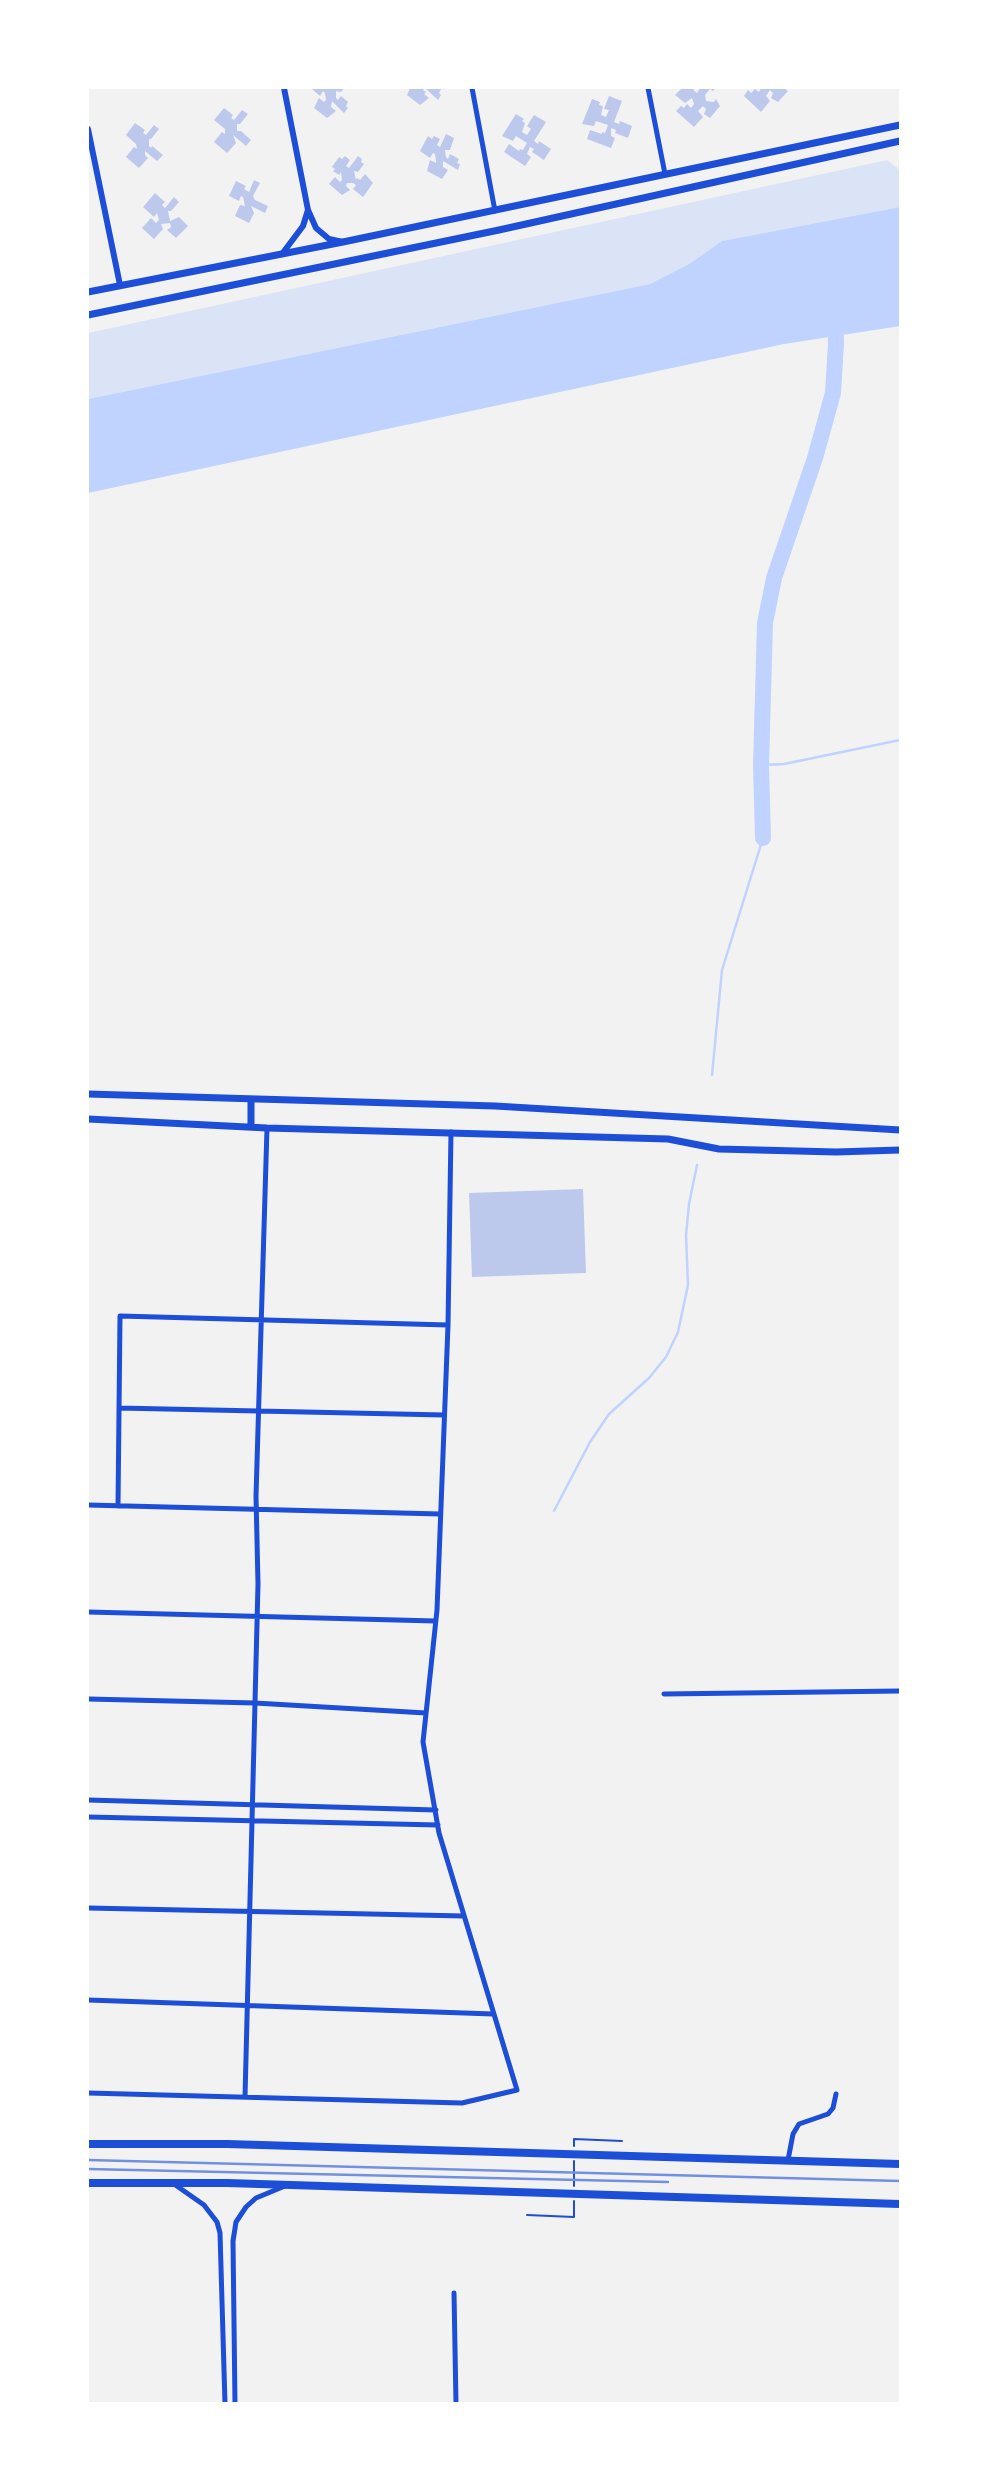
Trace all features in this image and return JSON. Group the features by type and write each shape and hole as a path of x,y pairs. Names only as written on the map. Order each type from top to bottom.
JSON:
{"main road":[{"path":"890,128 900,118"},
{"path":"88,292 343,242 900,125"},
{"path":"88,315 499,230 900,141"},
{"path":"892,143 900,146"},
{"path":"88,1094 495,1106 900,1130"},
{"path":"251,1099 251,1127"},
{"path":"88,1119 267,1128 668,1139 718,1149 836,1152 900,1150"},
{"path":"88,2144 227,2144 900,2164"},
{"path":"88,2183 290,2184 900,2204"}],"street":[{"path":"284,88 308,210 316,228 329,238 343,242"},
{"path":"472,88 495,210"},
{"path":"648,88 665,174"},
{"path":"88,129 120,286"},
{"path":"282,254 294,241 303,226 308,210"},
{"path":"245,2097 248,1912 257,1615 256,1509 258,1410 267,1128"},
{"path":"88,2092 462,2103 517,2090 438,1825 423,1742 436,1621 448,1325 451,1132"},
{"path":"118,1506 120,1316 448,1325"},
{"path":"119,1408 444,1415"},
{"path":"88,1505 440,1514"},
{"path":"88,1612 436,1621"},
{"path":"664,1694 900,1691"},
{"path":"88,1699 255,1703 426,1713"},
{"path":"88,1800 436,1810"},
{"path":"88,1817 438,1825"},
{"path":"88,1908 464,1916"},
{"path":"88,2000 493,2014"},
{"path":"788,2160 793,2134 799,2124 828,2114 833,2108 836,2094"},
{"path":"172,2183 204,2205 217,2222 220,2233 225,2404"},
{"path":"235,2404 233,2240 236,2222 246,2207 256,2198 290,2184"},
{"path":"454,2293 456,2404"}],"path":[{"path":"574,2149 574,2139 622,2141"},
{"path":"574,2158 574,2188"},
{"path":"526,2216 574,2217 574,2198"}],"shaded area":[{"path":"887,160 900,170 900,207 722,241 689,264 650,284 88,399 88,333"}],"water":[{"path":"900,207 900,326 784,344 88,493 88,399 650,284 689,264 722,241"}],"building":[{"path":"313,88 344,88 341,92 336,91 336,98 338,100 341,96 348,102 346,106 348,108 344,113 332,101 331,107 336,111 327,118 314,108 319,98 324,102 326,100 325,93 323,91 320,96"},
{"path":"410,88 425,88 423,90 426,92 424,94 429,98 420,105 407,95"},
{"path":"425,88 441,89 439,93 441,95 438,100"},
{"path":"682,88 696,88 693,90 697,93 700,88 716,88 713,91 710,89 705,95 706,101 714,102 716,99 720,106 710,118 704,114 706,109 703,106 698,111 703,117 694,127 676,111 681,106 684,108 687,104 691,108 694,104 692,98 685,103 675,95"},
{"path":"761,88 784,88 788,91 778,102 771,98 773,93 770,90 766,96 770,101 761,112 744,96 748,90 751,93 755,89 759,92"},
{"path":"609,96 622,101 614,122 619,124 620,121 632,126 628,138 615,133 616,130 611,128 611,136 615,138 611,148 587,139 590,130 602,134 602,132 605,133 608,125 596,121 594,126 582,124 592,99 600,102 599,105 603,106 601,115 606,117 609,110 604,109"},
{"path":"224,108 233,115 231,118 234,120 242,110 248,114 240,124 237,124 237,131 241,131 251,140 246,146 233,135 236,143 227,153 214,142 222,132 225,134 225,129 214,120"},
{"path":"516,114 524,119 522,121 525,123 522,132 527,135 531,129 527,126 534,115 546,122 534,141 538,144 539,141 551,149 544,160 532,152 534,149 530,147 527,154 531,157 525,166 504,152 509,144 519,151 520,149 523,150 527,143 516,136 513,141 502,136"},
{"path":"135,123 145,130 143,133 146,135 154,125 159,129 149,139 149,146 151,148 152,146 163,155 157,161 145,151 145,155 148,158 139,168 126,157 134,147 137,149 136,144 126,135"},
{"path":"446,134 454,138 450,150 445,150 446,157 448,159 450,154 459,159 457,163 460,164 458,170 443,161 443,167 448,170 442,179 427,171 430,160 436,163 435,154 433,153 430,158 420,151 428,136 432,139 434,136 440,139 437,145 440,147"},
{"path":"345,156 350,160 346,166 349,168 358,156 362,159 361,162 364,164 358,172 354,171 356,180 357,178 360,180 365,174 373,183 363,197 353,189 356,185 353,183 347,183 346,186 350,190 342,195 329,184 335,177 340,182 342,180 341,172 339,175 333,171 335,169 332,167 339,157 342,159"},
{"path":"254,180 260,183 253,196 255,200 268,206 265,213 251,206 254,213 249,223 235,216 240,205 245,206 243,197 241,196 239,201 229,196 236,181 246,186 244,189 249,192"},
{"path":"155,193 165,202 162,205 165,208 174,197 179,202 171,211 168,211 170,221 179,217 188,226 176,238 167,230 171,227 170,223 161,224 163,229 154,239 142,228 151,218 156,223 159,220 157,213 154,217 143,207"},
{"path":"583,1189 586,1273 472,1277 469,1193"}],"waterway":[{"path":"763,838 761,765 765,623 774,578 815,458 833,393 836,343 835,315"},
{"path":"761,765 784,764 900,740"},
{"path":"712,1075 722,970 763,838"},
{"path":"554,1511 590,1442 609,1414 649,1378 666,1357 678,1332 688,1285 686,1235 689,1204 697,1165"}],"railway":[{"path":"88,2160 900,2181"},
{"path":"88,2169 668,2182"}]}
